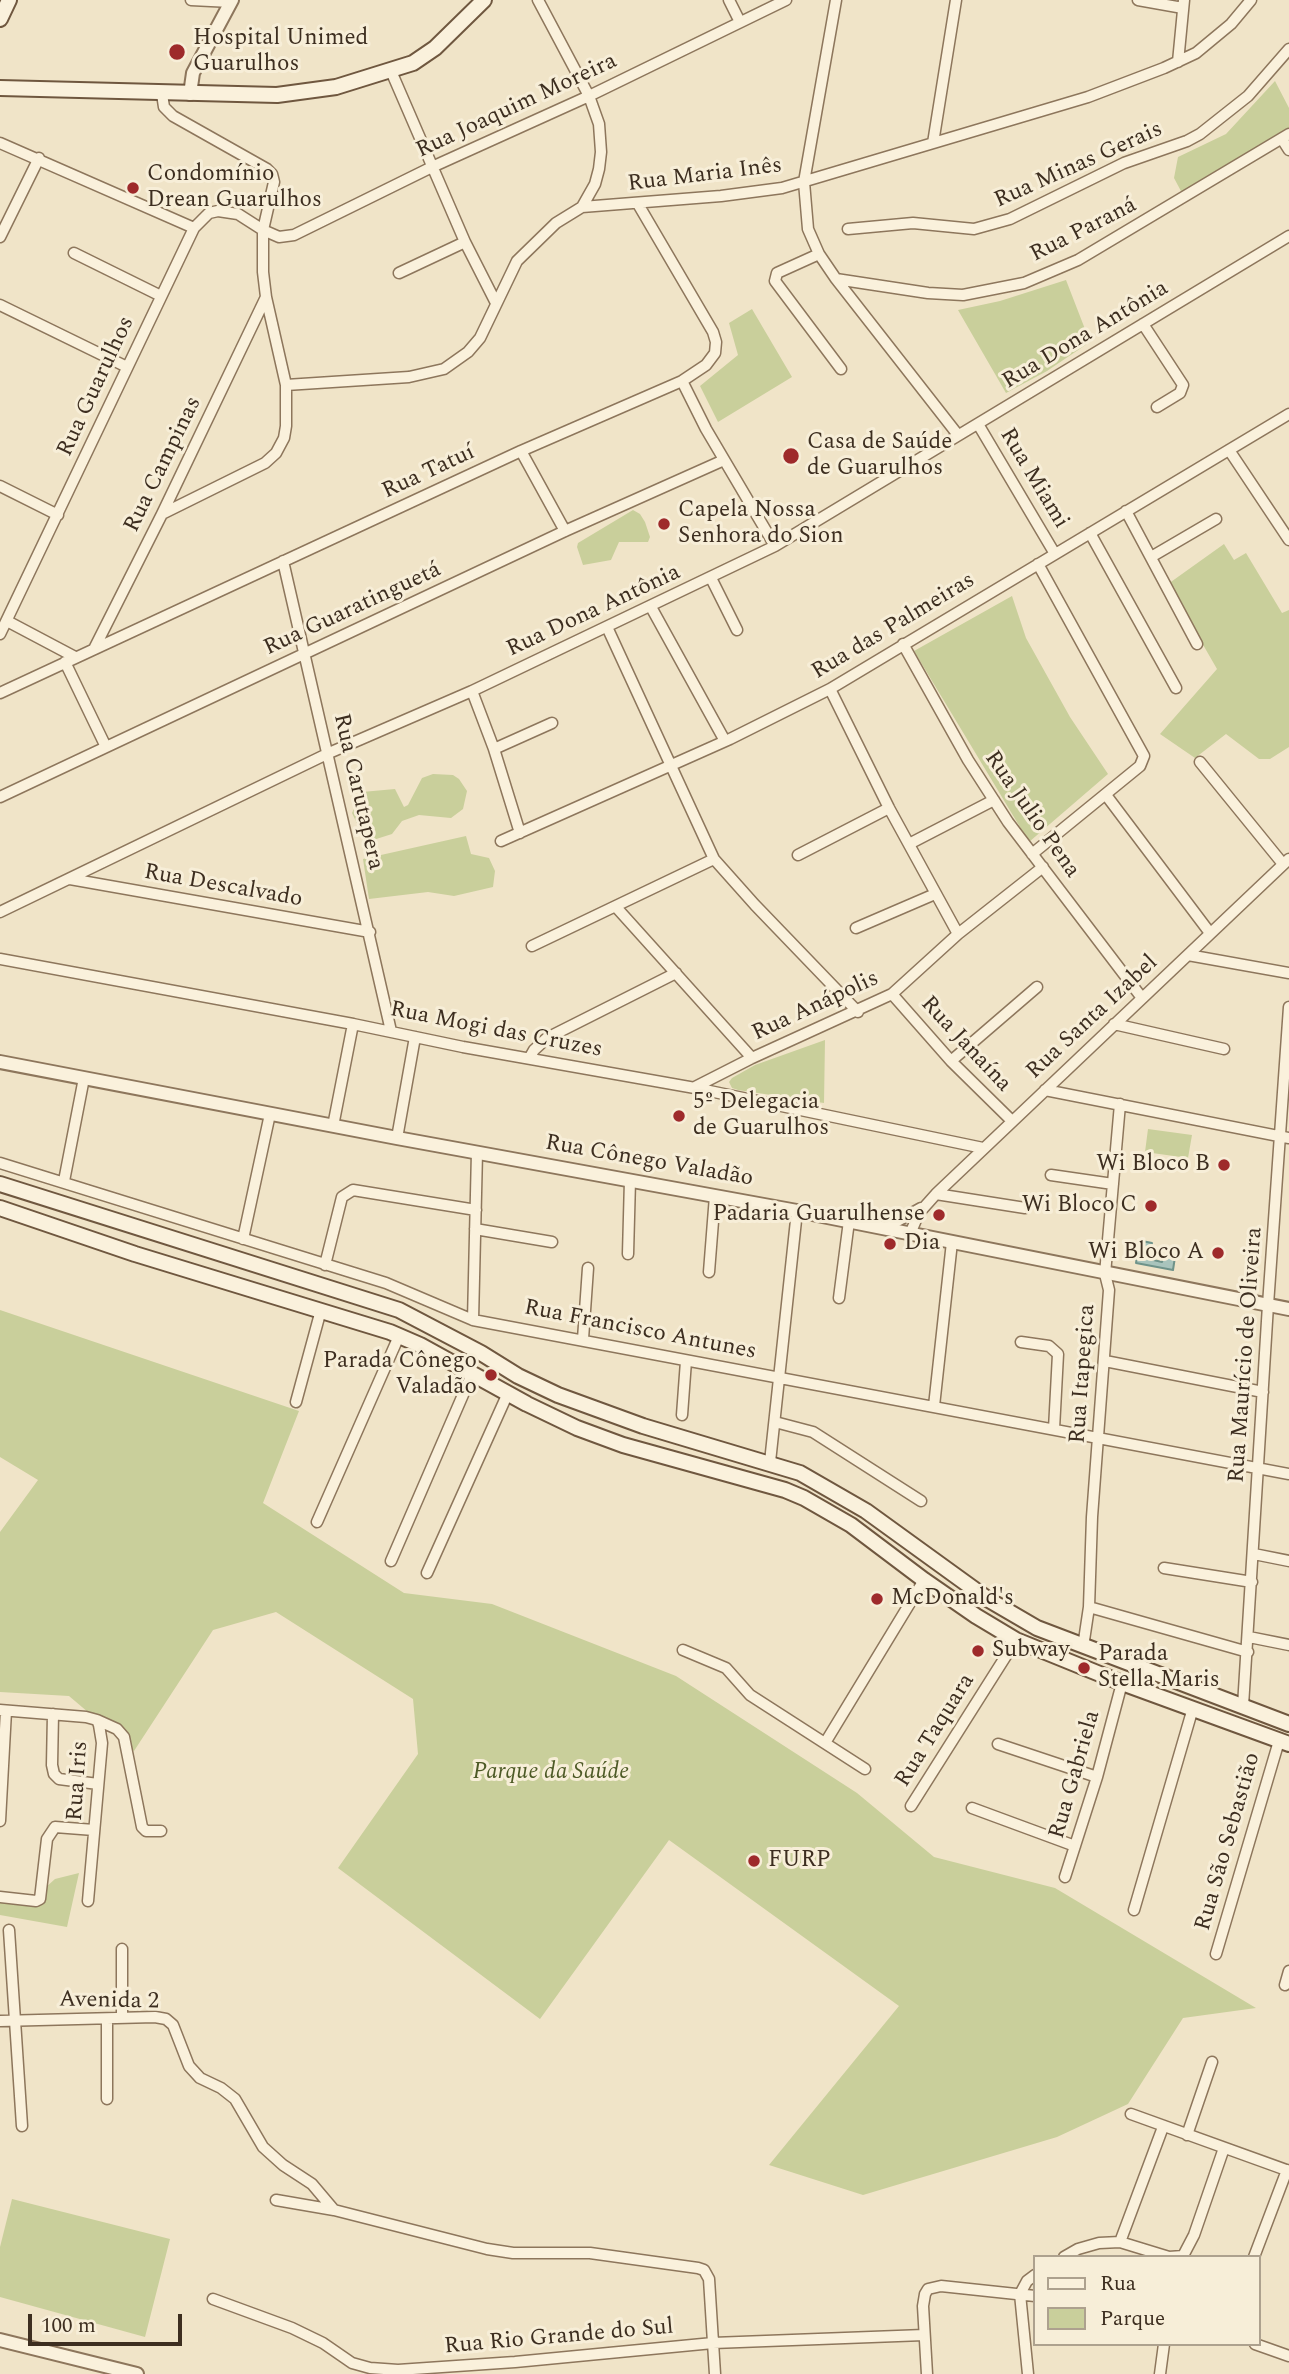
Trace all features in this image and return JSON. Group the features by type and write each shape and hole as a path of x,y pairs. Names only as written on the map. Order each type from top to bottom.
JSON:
{"main road":[{"path":"0,88 162,94 306,93 336,87 413,63 435,48 484,0"},
{"path":"0,19 7,1"},
{"path":"0,1184 399,1310 526,1380 584,1406 800,1473 835,1491 1003,1609 1037,1628 1289,1724"},
{"path":"0,1208 135,1254 399,1336 555,1418 600,1438 769,1484 804,1498 851,1524 924,1580 1016,1640 1122,1683 1284,1742"},
{"path":"227,1282 235,1257"}],"street":[{"path":"190,94 193,73 232,1 191,0"},
{"path":"538,0 589,96 599,124 601,152 595,184 582,207"},
{"path":"729,0 740,22"},
{"name":"Rua Joaquim Moreira","path":"263,230 279,237 294,235 786,0"},
{"path":"836,0 804,182 806,220 819,254 836,279 958,435"},
{"path":"933,143 956,0"},
{"path":"1138,0 1184,4 1178,62"},
{"name":"Rua Maria Inês","path":"286,385 409,377 444,369 468,352 480,338 517,261 556,223 582,207 760,192 804,182 1088,97 1196,53 1219,36 1251,0"},
{"name":"Rua Minas Gerais","path":"848,229 913,223 974,229 1010,219 1124,163 1200,134 1248,96 1289,49"},
{"path":"391,71 465,242 496,303"},
{"path":"162,94 164,107 173,116 272,174 274,182 263,230 266,297 286,385 284,438 276,453 265,463 162,514"},
{"path":"1286,137 1289,150"},
{"name":"Rua Paraná","path":"836,279 928,293 963,295 1024,283 1078,260 1286,137"},
{"path":"0,143 194,228 209,214 218,211 238,214 263,230"},
{"path":"0,237 39,158"},
{"name":"Rua Tatuí","path":"0,692 521,451 697,373 713,358 716,342 709,324 638,204"},
{"name":"Rua Guarulhos","path":"0,634 194,228"},
{"name":"Rua Dona Antônia","path":"0,912 329,753 472,691 775,546 1289,236"},
{"path":"399,273 465,242"},
{"path":"74,253 161,296"},
{"path":"819,254 777,273 775,281 841,369"},
{"name":"Rua Campinas","path":"93,649 162,514 266,297"},
{"path":"0,305 127,367"},
{"path":"1143,324 1183,385 1180,393 1157,407"},
{"path":"682,380 724,460 775,546"},
{"name":"Rua das Palmeiras","path":"501,841 725,741 830,689 1289,414"},
{"name":"Rua Miami","path":"978,424 1055,554"},
{"path":"1229,450 1289,540"},
{"path":"521,451 565,531"},
{"name":"Rua Guaratinguetá","path":"0,797 565,531 724,460"},
{"path":"0,486 58,515"},
{"path":"1126,511 1197,644"},
{"path":"1151,557 1216,519"},
{"path":"1090,533 1176,688"},
{"name":"Rua Carutapera","path":"284,561 391,1031"},
{"path":"1032,854 1140,766 1144,758 1144,752 1038,564"},
{"path":"711,578 737,629"},
{"path":"651,607 725,741"},
{"path":"6,621 75,657"},
{"path":"607,627 714,859 858,1012"},
{"name":"Rua Julio Pena","path":"903,644 968,760 994,800 1142,998"},
{"path":"65,662 106,747"},
{"path":"830,689 889,808 958,934"},
{"path":"472,691 520,833"},
{"path":"494,750 552,723"},
{"path":"1200,762 1286,861"},
{"path":"1105,795 1210,933"},
{"path":"909,844 994,800"},
{"path":"798,855 889,808"},
{"path":"532,946 714,859"},
{"name":"Rua Santa Izabel","path":"910,1234 914,1221 925,1206 983,1148 1286,861"},
{"name":"Rua Anápolis","path":"695,1088 752,1058 858,1012 892,994 958,934 1043,867"},
{"name":"Rua Descalvado","path":"70,879 370,932"},
{"path":"856,928 935,894"},
{"path":"616,907 752,1058"},
{"path":"1188,955 1289,973"},
{"name":"Rua Mogi das Cruzes","path":"0,959 695,1088 983,1148"},
{"path":"530,1057 547,1038 676,973"},
{"path":"951,1061 1037,988"},
{"name":"Rua Janaína","path":"892,994 951,1061 1012,1121"},
{"name":"Rua Maurício de Oliveira","path":"1244,1706 1268,1305 1285,1137 1289,1007"},
{"path":"333,1126 353,1024"},
{"path":"1114,1024 1224,1049"},
{"path":"397,1138 415,1037"},
{"name":"Rua Cônego Valadão","path":"0,1062 797,1211 1289,1309"},
{"path":"64,1181 85,1078"},
{"path":"1045,1090 1285,1137"},
{"name":"Rua Itapegica","path":"1083,1647 1089,1607 1091,1530 1105,1361 1109,1290 1105,1273 1120,1104"},
{"path":"243,1239 270,1114"},
{"path":"473,1320 477,1153"},
{"name":"Rua Francisco Antunes","path":"0,1163 386,1283 473,1320 1099,1436 1289,1474"},
{"path":"1051,1175 1113,1184"},
{"path":"628,1254 630,1180"},
{"path":"325,1265 342,1197 346,1193 357,1189 476,1210"},
{"path":"936,1195 1025,1208"},
{"path":"709,1272 715,1196"},
{"name":"Rua Santa Izabel","path":"885,1228 925,1206"},
{"path":"770,1462 797,1211"},
{"path":"839,1298 849,1221"},
{"path":"475,1229 552,1242"},
{"path":"934,1406 953,1242"},
{"path":"583,1339 588,1268"},
{"path":"296,1402 321,1310"},
{"path":"317,1522 399,1336"},
{"path":"1021,1342 1049,1346 1058,1354 1054,1429"},
{"path":"682,1415 686,1361"},
{"path":"1105,1361 1263,1392"},
{"path":"391,1561 472,1374"},
{"path":"427,1573 508,1393"},
{"path":"775,1422 813,1432 920,1502"},
{"path":"1254,1554 1289,1561"},
{"path":"1164,1568 1252,1582"},
{"path":"825,1743 924,1580"},
{"path":"1089,1607 1248,1652"},
{"path":"1249,1636 1289,1644"},
{"name":"Rua Taquara","path":"911,1807 1016,1640"},
{"path":"683,1650 726,1668 750,1695 865,1769"},
{"name":"Rua Gabriela","path":"1065,1877 1097,1777 1122,1683"},
{"path":"1134,1910 1193,1709"},
{"path":"0,1821 3,1711"},
{"name":"Rua Iris","path":"3,1711 97,1720 102,1732 88,1901"},
{"path":"53,1714 51,1765 54,1774 59,1779 98,1784"},
{"path":"97,1720 117,1729 124,1737 142,1827 146,1831 161,1831"},
{"name":"Rua São Sebastião","path":"1216,1954 1284,1742"},
{"path":"998,1744 1097,1777"},
{"path":"972,1808 1075,1846"},
{"path":"0,1897 36,1901 40,1899 47,1839 55,1827 94,1830"},
{"path":"9,1930 22,2126"},
{"path":"122,1949 122,2018"},
{"path":"1285,1985 1289,1971"},
{"path":"107,2019 107,2099"},
{"name":"Avenida 2","path":"0,2021 166,2019 173,2025 189,2066 200,2078 221,2088 235,2099 263,2147 283,2165 312,2184 334,2210"},
{"path":"1187,2135 1212,2062"},
{"path":"1131,2114 1288,2171 1255,2255"},
{"path":"1119,2242 1163,2127"},
{"path":"1184,2255 1194,2235 1224,2148"},
{"path":"276,2200 334,2210 487,2249 513,2253 590,2253 704,2270 709,2279 715,2374"},
{"path":"1068,2255 1099,2243 1119,2242 1162,2255"},
{"path":"1028,2374 1020,2294 1027,2281 1034,2276"},
{"path":"927,2374 923,2306 925,2294 933,2287 1034,2296"},
{"name":"Rua Rio Grande do Sul","path":"213,2298 292,2328 323,2343 352,2363 370,2368 425,2372 713,2343 924,2335"},
{"path":"0,2340 111,2371 137,2374"},
{"path":"1160,2374 1164,2346"},
{"path":"1261,2346 1289,2356"}],"green space":[{"path":"1275,81 1289,108 1289,129 1182,193 1174,178 1178,157 1226,134"},
{"path":"1066,280 1090,342 1047,371 1006,393 958,310 1000,301"},
{"path":"752,309 792,377 718,422 700,386 738,355 729,323"},
{"path":"633,510 640,514 645,522 650,537 648,542 619,542 611,560 583,565 578,543"},
{"path":"1224,544 1234,560 1246,553 1282,613 1289,610 1289,747 1270,759 1259,759 1226,734 1195,758 1160,734 1217,669 1168,584"},
{"path":"1012,596 1026,638 1070,717 1108,774 1029,842 914,651"},
{"path":"433,774 453,775 459,779 467,791 463,809 451,818 419,815 402,821 392,834 370,841 362,834 352,813 362,792 395,789 404,807 408,805 422,778"},
{"path":"466,836 471,854 489,858 495,871 493,887 454,896 428,892 369,899 363,859"},
{"path":"825,1040 824,1103 738,1090 732,1088 729,1082 755,1065"},
{"path":"1148,1129 1192,1135 1188,1158 1145,1152"},
{"name":"Parque da Saúde","path":"0,1310 299,1411 263,1503 404,1593 492,1604 676,1676 857,1793 934,1857 1055,1888 1256,2008 1183,2018 1128,2104 1057,2137 863,2195 769,2165 899,2006 669,1840 540,2019 338,1868 418,1754 413,1699 276,1612 213,1630 134,1751 69,1696 0,1692 0,1532 38,1480 0,1457"},
{"path":"79,1873 67,1927 0,1915 0,1893 35,1897 55,1879"},
{"path":"12,2199 170,2239 145,2337 0,2297 0,2247"}],"water":[{"path":"1142,1241 1152,1243 1149,1259 1162,1262 1164,1255 1175,1257 1173,1270 1136,1263 1137,1257 1144,1257 1146,1251 1140,1250"}],"place":[{"name":"Hospital Unimed Guarulhos","path":"177,52"},
{"name":"Condomínio Drean Guarulhos","path":"133,188"},
{"name":"Casa de Saúde de Guarulhos","path":"791,456"},
{"name":"Capela Nossa Senhora do Sion","path":"664,524"},
{"name":"5º Delegacia de Guarulhos","path":"679,1116"},
{"name":"Wi Bloco B","path":"1224,1165"},
{"name":"Wi Bloco C","path":"1151,1206"},
{"name":"Padaria Guarulhense","path":"939,1215"},
{"name":"Dia","path":"890,1244"},
{"name":"Wi Bloco A","path":"1218,1253"},
{"name":"Parada Cônego Valadão","path":"491,1375"},
{"name":"McDonald's","path":"877,1599"},
{"name":"Subway","path":"978,1651"},
{"name":"Parada Stella Maris","path":"1084,1668"},
{"name":"FURP","path":"754,1861"}]}
